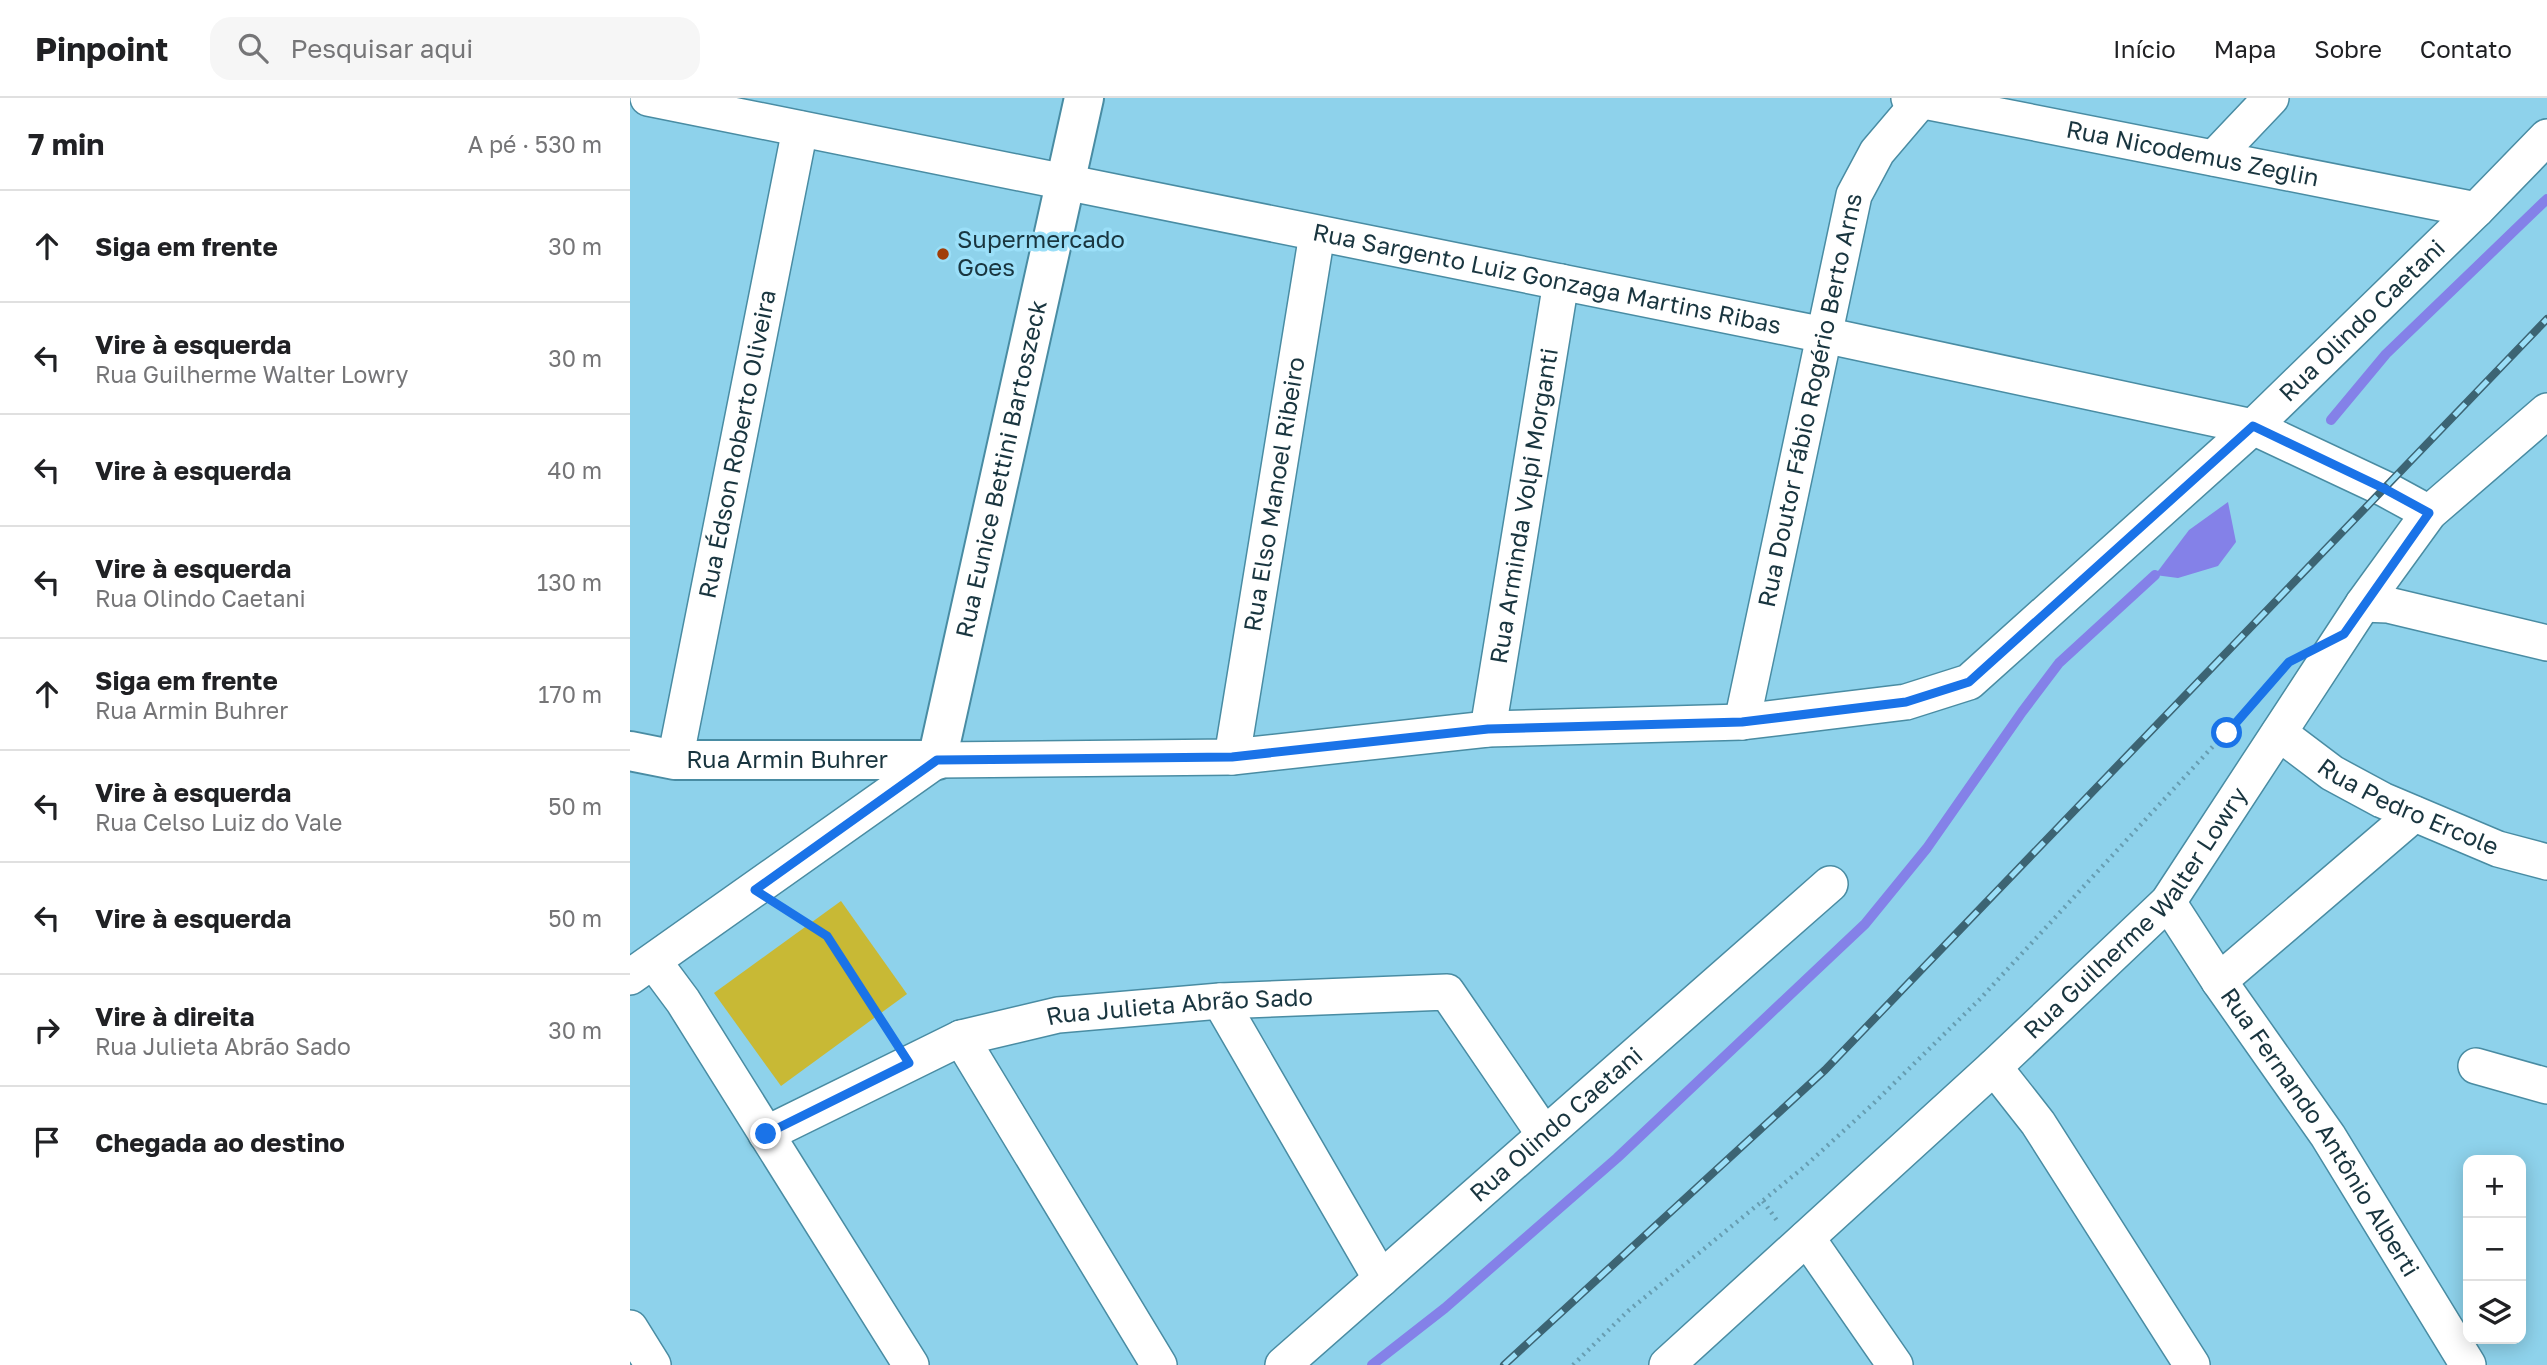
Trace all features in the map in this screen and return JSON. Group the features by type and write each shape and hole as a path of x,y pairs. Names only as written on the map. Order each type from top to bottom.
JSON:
{"street":[{"name":"Rua Sargento Luiz Gonzaga Martins Ribas","path":"648,98 1824,335 2253,426 2429,513"},
{"name":"Rua Eunice Bettini Bartoszeck","path":"937,760 1084,98"},
{"path":"2214,158 2271,98"},
{"name":"Rua Nicodemus Zeglin","path":"1917,99 2476,210"},
{"name":"Rua Doutor Fábio Rogério Berto Arns","path":"1742,722 1854,195 1877,152 1917,99"},
{"name":"Rua Édson Roberto Oliveira","path":"675,761 800,129"},
{"name":"Rua Olindo Caetani","path":"1742,722 1906,702 1969,682 2253,426 2476,210 2547,137"},
{"name":"Rua Elso Manoel Ribeiro","path":"1232,757 1317,233"},
{"name":"Rua Arminda Volpi Morganti","path":"1488,729 1561,282"},
{"name":"Rua Guilherme Walter Lowry","path":"1667,1365 1994,1067 2168,902 2363,604 2429,513 2547,411"},
{"path":"2363,604 2388,605 2547,643"},
{"name":"Rua Armin Buhrer","path":"630,751 675,761 1232,757 1488,729 1742,722"},
{"name":"Rua Pedro Ercole","path":"2279,733 2332,773 2382,800 2498,849 2547,862"},
{"path":"912,1365 683,1001 642,970 937,760"},
{"path":"2219,981 2414,814"},
{"name":"Rua Olindo Caetani","path":"1283,1365 1830,884"},
{"name":"Rua Fernando Antônio Alberti","path":"2168,902 2219,981 2328,1136 2468,1365"},
{"name":"Rua Julieta Abrão Sado","path":"766,1134 961,1038 1058,1015 1220,1001 1447,992 1544,1134"},
{"path":"1220,1001 1381,1279"},
{"path":"961,1038 1159,1365"},
{"path":"2476,1066 2547,1086"},
{"path":"1994,1067 2038,1122 2192,1365"},
{"path":"1807,1238 1895,1365"},
{"path":"630,1328 653,1365"}],"path":[{"path":"1573,1365 1628,1311 1804,1167 1902,1075 1998,979 2271,682"},
{"path":"755,890 827,936 909,1063"}],"shaded area":[{"path":"2228,502 2236,542 2218,566 2178,578 2155,575 2189,530"},
{"path":"841,901 907,994 781,1086 714,993"}],"waterway":[{"path":"2331,420 2386,354 2547,199"},
{"path":"1372,1365 1445,1308 1617,1158 1865,924 1927,848 2059,663 2155,575"}],"railway":[{"path":"1504,1365 1825,1070 2547,319"}],"place":[{"name":"Supermercado Goes","path":"943,254"}],"route":[{"path":"766,1134 909,1063 827,936 755,890 937,760 1232,757 1488,729 1742,722 1906,702 1969,682 2253,426 2429,513 2344,634 2289,662 2227,733"}]}
